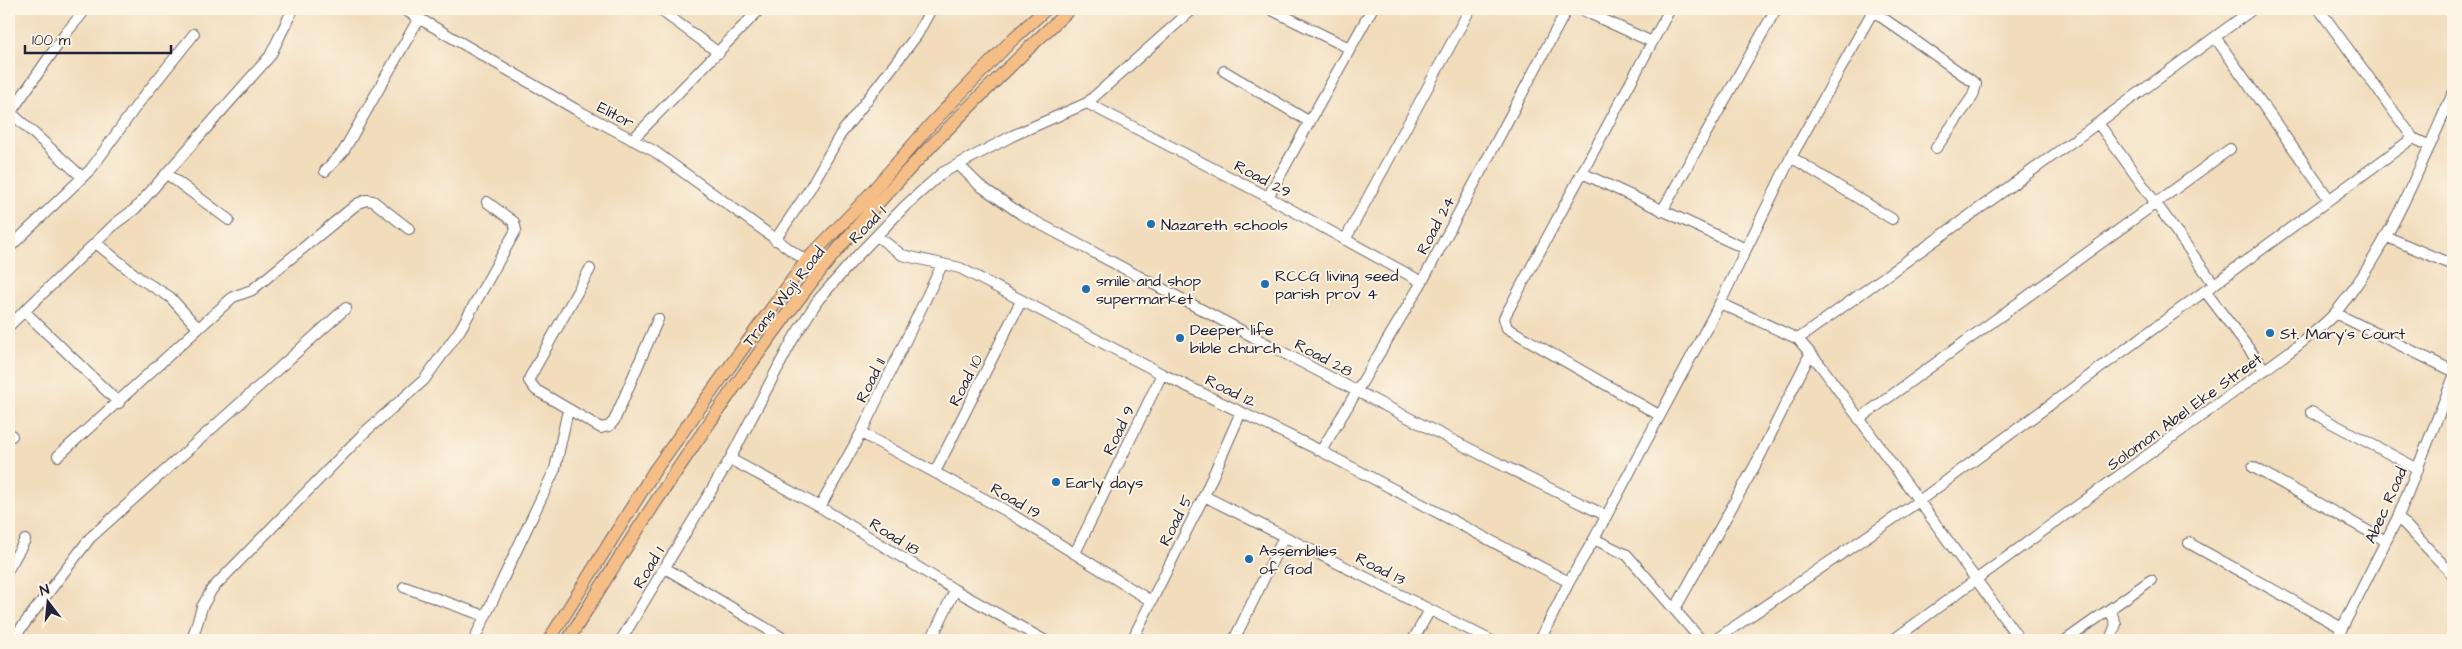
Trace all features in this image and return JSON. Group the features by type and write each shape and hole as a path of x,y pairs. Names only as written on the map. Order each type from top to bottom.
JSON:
{"main road":[{"name":"Trans Woji Road","path":"549,640 655,470 806,261 862,203 932,123 1014,38 1046,9"},
{"name":"Trans Woji Road","path":"568,640 611,568 674,471 811,284 870,212 923,155 993,83 1070,9"}],"street":[{"path":"82,177 10,112 66,33 86,9"},
{"path":"9,326 116,223 135,208 167,174 270,56 294,9"},
{"name":"Elitor","path":"403,9 575,109 673,163 806,261"},
{"path":"658,9 719,53"},
{"path":"632,140 760,9"},
{"path":"775,240 810,190 840,135 917,35 931,9"},
{"name":"Road 1","path":"621,640 730,459 792,339 813,308 858,254 942,173 960,166 1012,136 1087,103 1193,9"},
{"path":"1268,197 1372,9"},
{"path":"1345,240 1470,9"},
{"name":"Road 24","path":"1321,451 1422,282 1567,9"},
{"path":"1580,9 1652,42"},
{"path":"1659,415 1507,328 1504,318 1670,9"},
{"path":"1662,211 1776,9"},
{"path":"1798,339 2098,124 2253,9"},
{"path":"2319,9 2413,138 2430,146"},
{"path":"1272,10 1349,48"},
{"path":"1540,640 1569,582 1720,303 1791,156 1873,10 1976,84 1973,96 1936,148"},
{"path":"325,171 343,152 419,18"},
{"path":"9,248 91,170 137,105 194,34"},
{"path":"2215,37 2329,199"},
{"path":"1224,71 1310,122"},
{"name":"Solomon Abel Eke Street","path":"1893,640 2303,342 2335,312 2364,273 2385,236 2430,146 2453,94"},
{"name":"Road 29","path":"1087,103 1268,197 1422,282"},
{"path":"2098,124 2214,284"},
{"path":"1715,640 1919,501 2413,138"},
{"path":"1859,418 2230,149"},
{"path":"1791,156 1892,219"},
{"name":"Road 28","path":"960,166 979,185 1021,214 1357,392 1523,476 1606,515"},
{"path":"167,174 229,220"},
{"path":"1582,174 1746,249"},
{"path":"58,456 119,403 233,297 252,290 338,218 366,200 372,201 409,229"},
{"path":"192,640 202,607 212,588 366,431 424,380 460,330 516,230 514,222 486,202"},
{"name":"Road 12","path":"877,236 902,255 960,268 1021,302 1162,374 1321,451 1569,582"},
{"path":"2385,236 2453,265"},
{"path":"96,243 139,278 170,297 198,328"},
{"name":"Road 11","path":"820,507 861,432 942,265"},
{"path":"590,269 529,380 536,390 601,428 609,426 614,421 658,319"},
{"path":"2205,291 2265,370"},
{"name":"Road 10","path":"935,472 1021,302"},
{"path":"1720,303 1798,339 1859,418 1975,581 2020,640"},
{"path":"12,640 90,538 346,308"},
{"path":"24,311 119,403"},
{"path":"2335,312 2453,371"},
{"path":"1675,609 1758,460 1810,354"},
{"name":"Road 9","path":"1075,553 1162,374"},
{"name":"Abec Road","path":"2336,640 2398,517 2453,379"},
{"path":"474,640 555,469 568,410"},
{"name":"Road 5","path":"1132,640 1204,496 1241,412"},
{"path":"2311,412 2418,469"},
{"name":"Road 19","path":"861,432 1004,509 1151,601"},
{"name":"Road 18","path":"730,459 820,507 955,590 1044,640"},
{"path":"2253,467 2386,540"},
{"name":"Road 13","path":"1204,496 1490,640"},
{"path":"2398,517 2453,575"},
{"path":"1234,640 1284,537"},
{"path":"1594,538 1627,555 1701,640"},
{"path":"9,568 25,540"},
{"path":"2189,543 2342,628"},
{"path":"665,568 786,640"},
{"path":"2066,640 2151,580"},
{"path":"404,587 485,616"},
{"path":"931,640 955,590"},
{"path":"1413,640 1430,610"},
{"path":"2110,610 2116,624 2110,640"}],"place":[{"name":"Nazareth schools","path":"1151,224"},
{"name":"RCCG living seed parish prov 4","path":"1265,284"},
{"name":"smile and shop supermarket","path":"1086,289"},
{"name":"St. Mary's Court","path":"2270,333"},
{"name":"Deeper life bible church","path":"1180,338"},
{"name":"Early days","path":"1056,482"},
{"name":"Assemblies of God","path":"1249,559"}]}
